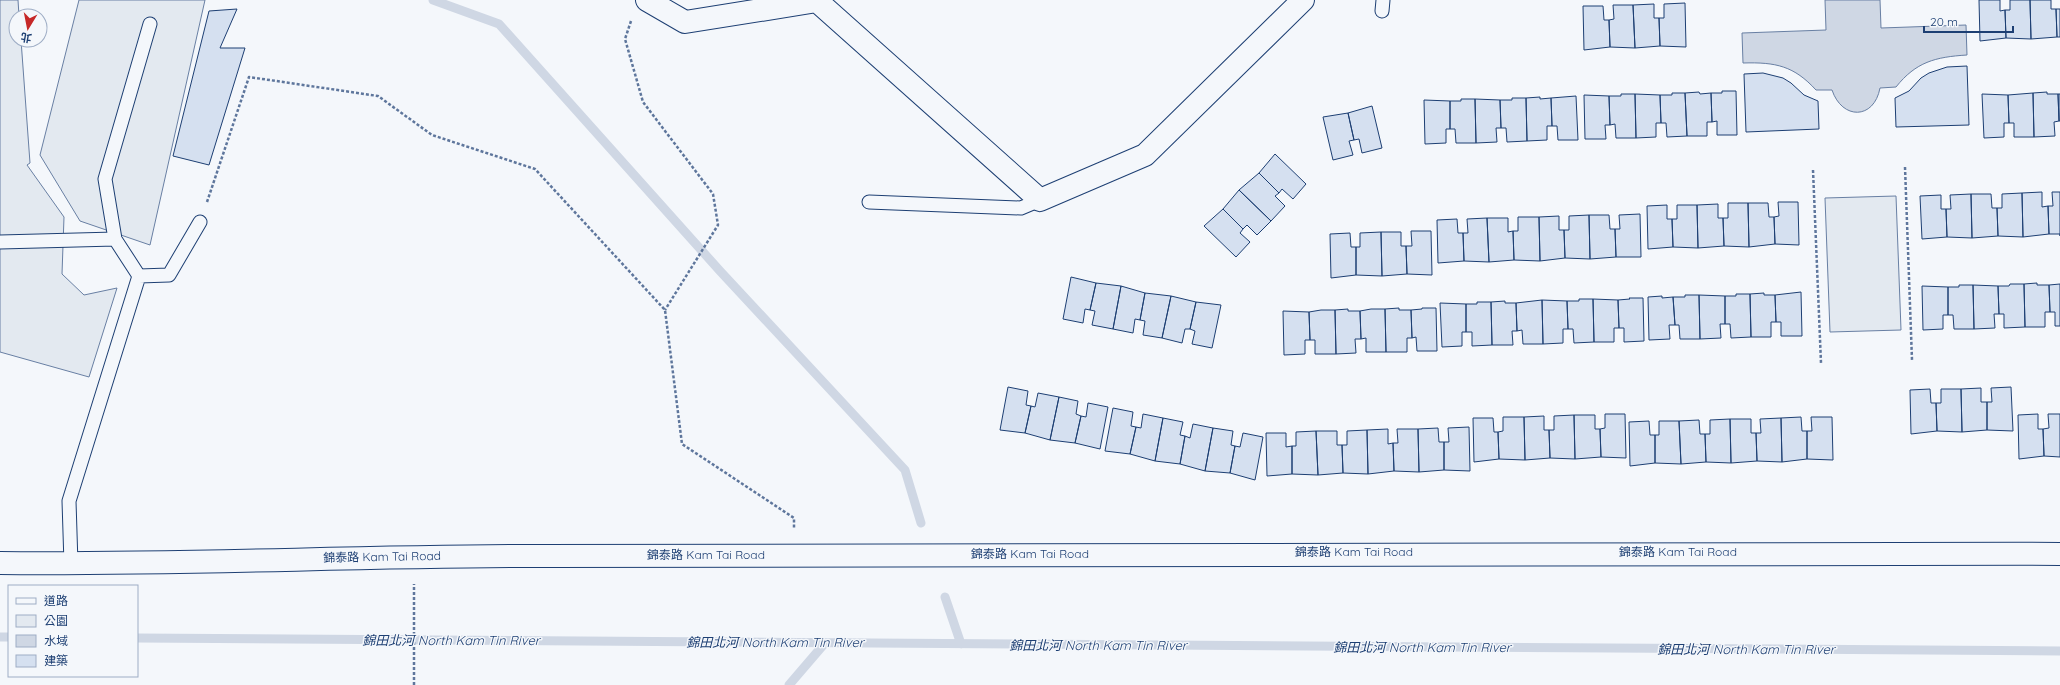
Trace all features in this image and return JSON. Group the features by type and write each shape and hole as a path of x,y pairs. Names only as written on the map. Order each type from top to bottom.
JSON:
{"street":[{"path":"648,0 685,22 817,0 1040,200 1145,155 1303,0"},
{"name":"錦泰路 Kam Tai Road","path":"0,562 71,564 414,556 1550,551 2060,554"}],"lane":[{"path":"139,276 115,239 105,179 150,24"},
{"path":"869,202 1021,208 1040,200"},
{"path":"139,276 169,275 200,222"},
{"path":"0,242 115,239"},
{"path":"71,564 68,501 139,276"}],"path":[{"path":"632,19 625,38 643,102 713,194 718,225 665,310"},
{"path":"200,222 249,77 378,96 432,135 535,168 665,310 682,444 794,518 794,555"},
{"path":"1905,168 1912,360"},
{"path":"1814,170 1821,363"},
{"path":"414,582 414,685"}],"green space":[{"path":"0,0 18,0 18,8 8,8 8,48 22,48 30,163 27,165 64,217 62,274 84,295 117,288 89,377 0,352"},
{"path":"79,0 205,0 150,245 80,221 40,155"},
{"path":"1896,196 1901,330 1830,332 1825,198"}],"water":[{"path":"1825,0 1880,0 1881,28 1966,25 1967,55 1936,59 1919,66 1896,87 1880,88 1877,99 1871,106 1865,111 1858,112 1850,111 1843,107 1837,100 1832,90 1816,90 1800,76 1784,67 1765,63 1743,63 1742,33 1826,30"}],"building":[{"path":"1979,0 2000,0 2000,11 2005,10 2006,38 1980,41"},
{"path":"2010,0 2030,0 2031,39 2006,38 2005,10 2010,10"},
{"path":"2030,0 2051,0 2051,9 2056,9 2057,37 2031,39"},
{"path":"1685,3 1686,47 1660,46 1659,18 1664,18 1664,4"},
{"path":"1654,4 1654,18 1659,18 1660,46 1635,48 1633,5"},
{"path":"1613,5 1633,5 1635,48 1610,47 1609,20 1614,19"},
{"path":"1583,6 1603,6 1604,20 1609,20 1610,47 1584,50"},
{"path":"237,9 220,48 245,48 209,165 173,156 209,11"},
{"path":"2056,9 2060,9 2060,37 2057,37"},
{"path":"1967,66 1969,125 1896,127 1895,98 1909,91 1921,78 1929,73 1947,67"},
{"path":"1763,73 1783,78 1804,95 1818,101 1819,129 1746,132 1744,74"},
{"path":"1722,91 1736,91 1737,135 1717,135 1717,121 1712,122 1711,93 1722,93"},
{"path":"1699,92 1700,94 1711,93 1712,122 1707,122 1707,136 1687,136 1685,93"},
{"path":"2047,92 2047,94 2058,94 2059,121 2054,122 2055,136 2034,137 2033,93"},
{"path":"1672,93 1685,93 1687,136 1667,137 1666,123 1661,123 1660,95 1672,95"},
{"path":"2033,93 2034,137 2014,137 2014,123 2009,123 2008,95"},
{"path":"1621,94 1635,94 1636,138 1616,138 1615,124 1610,125 1609,96 1621,96"},
{"path":"1635,94 1660,95 1661,123 1656,123 1656,137 1636,138"},
{"path":"1982,94 2008,95 2009,123 2004,123 2004,137 1984,138"},
{"path":"2058,94 2060,94 2060,121 2059,121"},
{"path":"1584,95 1609,96 1610,125 1605,125 1606,139 1585,139"},
{"path":"1576,96 1578,140 1558,140 1557,126 1552,126 1551,98"},
{"path":"1540,97 1540,99 1551,98 1552,126 1547,126 1547,140 1527,141 1526,98"},
{"path":"1512,98 1526,98 1527,141 1507,142 1506,128 1501,128 1500,100 1512,100"},
{"path":"1461,99 1475,99 1476,143 1456,143 1455,129 1450,129 1450,101 1461,101"},
{"path":"1475,99 1500,100 1501,128 1496,128 1497,142 1476,143"},
{"path":"1424,100 1450,101 1450,129 1446,129 1446,143 1425,144"},
{"path":"1372,106 1382,148 1362,153 1359,139 1354,140 1348,113"},
{"path":"1348,113 1354,140 1349,141 1353,155 1333,160 1323,117"},
{"path":"1275,154 1306,184 1293,199 1282,189 1279,193 1259,173"},
{"path":"1259,173 1279,193 1275,196 1285,206 1271,221 1239,190"},
{"path":"1239,190 1271,221 1257,235 1247,225 1243,229 1223,209"},
{"path":"2042,192 2042,207 2048,206 2049,234 2023,237 2022,193"},
{"path":"2052,192 2060,192 2060,234 2049,234 2048,206 2053,206"},
{"path":"2022,193 2023,237 1998,236 1997,208 2002,208 2002,194"},
{"path":"1971,194 1991,194 1992,208 1997,208 1998,236 1972,238"},
{"path":"1971,194 1972,238 1947,237 1946,209 1951,209 1950,195"},
{"path":"1941,195 1941,209 1946,209 1947,237 1922,239 1920,196"},
{"path":"1778,202 1798,202 1799,245 1775,244 1774,217 1779,216"},
{"path":"1728,203 1748,203 1749,247 1724,246 1723,218 1728,218"},
{"path":"1748,203 1768,203 1769,217 1774,217 1775,244 1749,247"},
{"path":"1718,204 1718,218 1723,218 1724,246 1698,248 1697,205"},
{"path":"1667,205 1667,219 1672,219 1673,247 1648,249 1647,206"},
{"path":"1677,205 1697,205 1698,248 1673,247 1672,219 1677,219"},
{"path":"1223,209 1243,229 1240,233 1250,242 1236,257 1204,226"},
{"path":"1640,214 1641,257 1616,257 1615,229 1620,229 1619,215"},
{"path":"1589,215 1590,259 1565,258 1564,230 1569,230 1569,216"},
{"path":"1589,215 1609,215 1610,229 1615,229 1616,257 1590,259"},
{"path":"1559,216 1559,230 1564,230 1565,258 1540,261 1539,217"},
{"path":"1518,217 1539,217 1540,261 1514,260 1513,231 1518,231"},
{"path":"1487,218 1489,262 1464,261 1463,233 1468,233 1467,219"},
{"path":"1487,218 1508,218 1508,232 1513,231 1514,260 1489,262"},
{"path":"1457,219 1458,233 1463,233 1464,261 1438,263 1437,220"},
{"path":"1411,231 1431,231 1432,275 1407,274 1406,246 1412,246"},
{"path":"1381,232 1401,232 1401,246 1406,246 1407,274 1382,276"},
{"path":"1381,232 1382,276 1356,275 1356,247 1360,247 1360,233"},
{"path":"1350,233 1351,247 1356,247 1356,275 1331,278 1330,234"},
{"path":"1071,277 1096,283 1090,310 1085,309 1083,323 1063,319"},
{"path":"1096,283 1121,286 1113,329 1092,325 1095,311 1090,310"},
{"path":"2037,283 2037,285 2049,285 2050,312 2045,312 2045,327 2025,327 2024,284"},
{"path":"2010,284 2024,284 2025,327 2004,328 2004,314 1999,314 1998,286 2009,286"},
{"path":"2060,284 2060,326 2055,326 2055,312 2050,312 2049,285"},
{"path":"1959,285 1973,285 1974,329 1954,329 1953,315 1948,315 1948,287 1959,287"},
{"path":"1973,285 1998,286 1999,314 1994,314 1995,328 1974,329"},
{"path":"1121,286 1145,293 1140,320 1135,319 1133,333 1113,329"},
{"path":"1922,286 1948,287 1948,315 1943,315 1943,329 1923,330"},
{"path":"1801,292 1802,336 1781,336 1781,322 1776,322 1775,295"},
{"path":"1145,293 1171,296 1162,338 1143,335 1145,321 1140,320"},
{"path":"1764,293 1764,295 1775,295 1776,322 1771,322 1771,337 1751,337 1750,294"},
{"path":"1736,294 1750,294 1751,337 1731,338 1730,324 1725,324 1725,296 1736,296"},
{"path":"1685,295 1699,295 1700,339 1680,339 1679,325 1675,325 1673,297 1685,297"},
{"path":"1699,295 1725,296 1725,324 1720,324 1721,338 1700,339"},
{"path":"1171,296 1196,302 1190,329 1185,329 1182,343 1162,338"},
{"path":"1662,296 1662,298 1673,297 1675,325 1669,325 1670,339 1649,340 1648,297"},
{"path":"1629,298 1643,298 1644,341 1624,342 1624,328 1619,328 1618,300 1630,299"},
{"path":"1579,299 1593,299 1594,342 1574,343 1573,329 1568,329 1567,301 1579,301"},
{"path":"1593,299 1618,300 1619,328 1614,328 1614,342 1594,342"},
{"path":"1542,300 1543,344 1523,344 1522,330 1517,331 1516,303"},
{"path":"1542,300 1567,301 1568,329 1563,329 1563,343 1543,344"},
{"path":"1505,301 1505,303 1516,303 1517,331 1512,331 1513,345 1492,345 1491,302"},
{"path":"1196,302 1221,305 1212,348 1192,344 1195,331 1190,329"},
{"path":"1477,302 1491,302 1492,345 1472,346 1472,332 1466,332 1466,304 1477,304"},
{"path":"1440,303 1466,304 1466,332 1462,332 1462,346 1442,347"},
{"path":"1399,308 1399,310 1411,310 1412,338 1407,338 1407,352 1386,352 1385,309"},
{"path":"1436,308 1437,351 1417,351 1416,337 1412,338 1411,310"},
{"path":"1348,309 1348,311 1360,311 1361,339 1355,339 1356,353 1336,354 1335,310"},
{"path":"1385,309 1386,352 1366,352 1366,338 1361,339 1360,311"},
{"path":"1335,310 1336,354 1315,354 1315,340 1310,340 1309,312"},
{"path":"1283,311 1309,312 1310,340 1305,340 1305,354 1284,355"},
{"path":"1008,387 1028,391 1026,405 1031,406 1025,433 1000,430"},
{"path":"2011,387 2013,431 1987,430 1987,402 1992,402 1991,388"},
{"path":"1981,388 1981,402 1987,402 1987,430 1962,432 1961,389"},
{"path":"1930,389 1931,403 1936,403 1937,431 1911,434 1910,390"},
{"path":"1941,389 1961,389 1962,432 1937,431 1936,403 1941,403"},
{"path":"1038,393 1059,397 1050,440 1025,433 1031,406 1035,407"},
{"path":"1059,397 1078,401 1076,414 1081,416 1075,443 1050,440"},
{"path":"1088,403 1108,407 1100,449 1075,443 1081,416 1086,417"},
{"path":"1113,408 1133,412 1131,426 1136,427 1130,454 1105,451"},
{"path":"1143,414 1163,418 1155,461 1130,454 1136,427 1141,428"},
{"path":"1605,414 1625,414 1626,458 1601,457 1600,429 1605,428"},
{"path":"2038,414 2038,429 2043,429 2044,456 2019,459 2018,415"},
{"path":"2048,414 2060,414 2060,457 2044,456 2043,429 2049,428"},
{"path":"1574,415 1575,459 1550,458 1549,430 1554,430 1554,416"},
{"path":"1574,415 1595,415 1595,429 1600,429 1601,457 1575,459"},
{"path":"1544,416 1544,430 1549,430 1550,458 1525,460 1524,417"},
{"path":"1503,417 1524,417 1525,460 1499,459 1498,432 1503,431"},
{"path":"1801,417 1802,431 1807,431 1807,459 1782,462 1781,418"},
{"path":"1811,417 1832,417 1833,460 1807,459 1807,431 1812,431"},
{"path":"1163,418 1183,422 1180,435 1185,436 1180,464 1155,461"},
{"path":"1473,418 1493,418 1494,432 1498,432 1499,459 1474,462"},
{"path":"1781,418 1782,462 1757,461 1756,433 1761,433 1760,419"},
{"path":"1730,419 1731,463 1706,462 1705,434 1710,434 1710,420"},
{"path":"1730,419 1751,419 1751,433 1756,433 1757,461 1731,463"},
{"path":"1699,420 1700,434 1705,434 1706,462 1681,464 1679,421"},
{"path":"1649,421 1650,435 1655,435 1655,463 1630,466 1629,422"},
{"path":"1659,421 1679,421 1681,464 1655,463 1655,435 1659,435"},
{"path":"1193,424 1213,428 1205,471 1180,464 1185,436 1190,438"},
{"path":"1469,427 1470,471 1444,470 1444,442 1449,442 1448,428"},
{"path":"1213,428 1233,431 1231,445 1235,446 1230,473 1205,471"},
{"path":"1438,428 1439,442 1444,442 1444,470 1419,472 1418,429"},
{"path":"1388,429 1388,444 1393,443 1394,471 1368,474 1367,430"},
{"path":"1397,429 1418,429 1419,472 1394,471 1393,443 1398,443"},
{"path":"1367,430 1368,474 1343,473 1342,445 1347,445 1347,431"},
{"path":"1316,431 1318,475 1292,474 1292,446 1296,446 1296,432"},
{"path":"1316,431 1337,431 1337,445 1342,445 1343,473 1318,475"},
{"path":"1243,433 1263,437 1255,480 1230,473 1235,446 1240,447"},
{"path":"1266,433 1286,433 1286,447 1292,446 1292,474 1267,476"}],"waterway":[{"path":"433,0 499,24 720,271 905,470 921,523"},
{"path":"945,597 961,644"},
{"name":"錦田北河 North Kam Tin River","path":"0,637 8,637"},
{"name":"錦田北河 North Kam Tin River","path":"138,638 2060,651"},
{"path":"789,685 825,643"}]}
